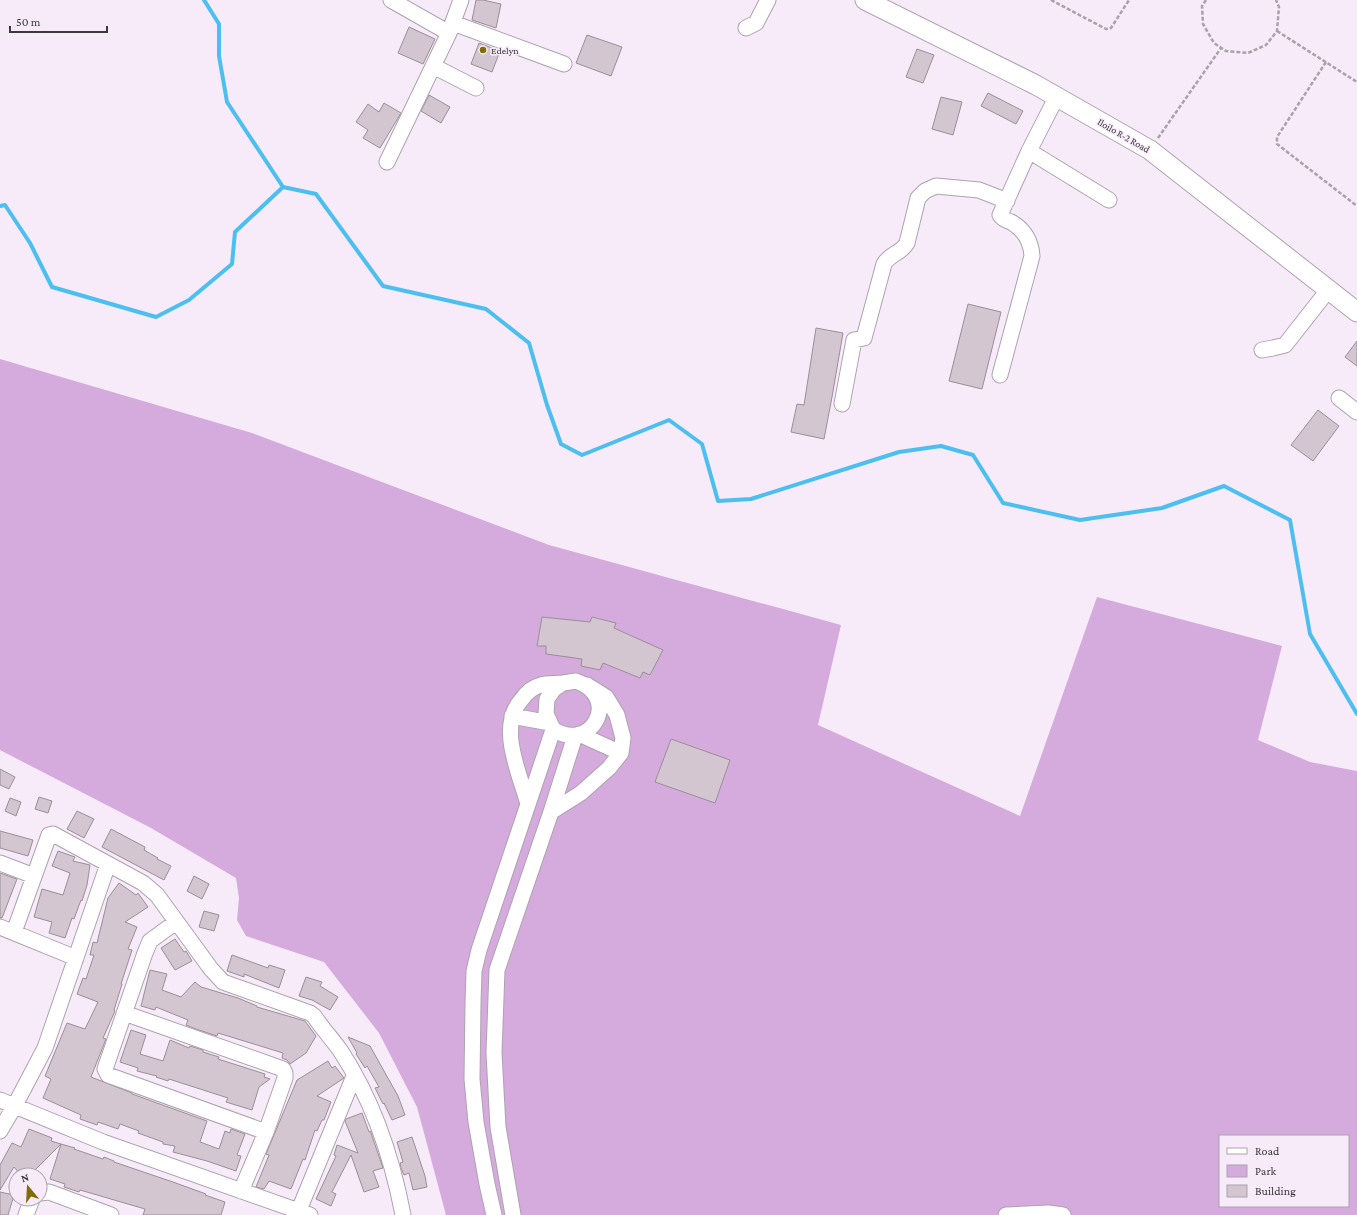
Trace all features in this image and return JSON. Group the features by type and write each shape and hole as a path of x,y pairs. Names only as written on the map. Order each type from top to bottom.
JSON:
{"main road":[{"name":"Iloilo R-2 Road","path":"865,0 1057,96 1150,150 1357,312"}],"street":[{"path":"391,0 451,28 564,64"},
{"path":"387,162 451,28 461,0"},
{"path":"746,28 756,23 768,0"},
{"path":"433,66 476,88"},
{"path":"1000,375 1032,256 1031,244 1019,227 1002,219 1000,215 1029,151 1057,96"},
{"path":"1029,151 1109,200"},
{"path":"842,404 854,340 864,338 884,264 891,256 905,248 919,195 936,186 979,190 1007,201"},
{"path":"1262,350 1285,345 1329,289"},
{"path":"1339,398 1357,412"},
{"path":"528,804 510,735 512,716 516,705 528,691 542,684 576,682 587,685 606,697 617,715 623,738 620,753 609,768 581,793 551,812"},
{"path":"563,683 554,689 547,700 546,714 552,726 528,804 479,950 474,971 472,1079 476,1122 494,1215 512,1212 498,1127 494,1053 497,970 577,735"},
{"path":"512,716 552,726 567,735 577,735 590,730 599,716 600,703 595,693 587,685"},
{"path":"577,735 620,753"},
{"path":"76,958 7,930 34,876 51,834 143,883 157,895 211,970 223,982 310,1013 340,1051 366,1095 382,1134 391,1162 403,1215"},
{"path":"512,851 535,859"},
{"path":"0,863 34,876"},
{"path":"0,1130 14,1107 45,1048 108,864"},
{"path":"176,922 150,942 144,953 105,1069 108,1075 266,1132"},
{"path":"124,1013 283,1069 285,1078 266,1132 241,1191"},
{"path":"0,1100 103,1142 301,1214 354,1076"},
{"path":"48,1192 111,1215"},
{"path":"1006,1215 1048,1213 1063,1215"}],"path":[{"path":"1050,0 1106,29 1111,28 1129,0"},
{"path":"1206,0 1202,6 1202,24 1214,43 1226,51 1248,53 1266,45 1277,31 1279,7 1276,0"},
{"path":"1277,31 1357,82"},
{"path":"1162,132 1221,48"},
{"path":"1326,62 1277,137 1277,144 1357,206"}],"green space":[{"path":"0,359 252,433 549,545 841,625 818,725 1020,816 1097,597 1282,646 1258,740 1310,762 1357,771 1357,1215 446,1215 417,1107 379,1033 324,962 246,936 237,920 239,898 236,878 151,828 0,750"}],"building":[{"path":"476,0 501,4 496,28 472,20"},
{"path":"409,27 435,39 423,64 398,53"},
{"path":"587,35 622,47 611,76 576,63"},
{"path":"479,43 500,51 492,72 471,64"},
{"path":"917,49 934,55 923,83 906,77"},
{"path":"988,93 1023,111 1016,124 981,106"},
{"path":"429,95 450,107 441,123 421,111"},
{"path":"941,97 962,102 953,135 932,129"},
{"path":"384,103 401,113 380,148 363,138 368,130 356,122 368,104 379,112"},
{"path":"968,304 1001,312 982,389 949,381"},
{"path":"816,328 843,333 824,439 791,432 797,404 804,405"},
{"path":"1357,341 1357,366 1345,357"},
{"path":"1318,410 1339,426 1313,461 1291,445"},
{"path":"542,617 590,622 592,617 616,623 614,628 663,650 650,675 643,672 640,678 603,663 600,670 581,666 582,659 546,654 546,646 537,646"},
{"path":"671,739 730,760 715,803 655,782"},
{"path":"0,769 15,777 9,789 0,785"},
{"path":"39,797 52,801 48,813 35,809"},
{"path":"10,798 21,802 16,816 5,811"},
{"path":"77,811 94,819 84,838 67,829"},
{"path":"111,829 145,847 144,850 171,866 164,880 102,847"},
{"path":"0,831 33,840 28,856 0,848"},
{"path":"58,851 75,857 73,861 90,865 87,885 82,901 81,900 74,919 72,918 65,938 49,933 52,922 34,917 42,889 63,895 70,873 52,866"},
{"path":"0,873 17,879 2,918 0,918"},
{"path":"194,876 209,884 202,899 187,891"},
{"path":"119,883 136,895 138,893 148,907 125,922 137,927 128,949 132,950 121,984 115,1011 103,1038 106,1039 91,1077 132,1094 207,1121 200,1142 219,1149 225,1131 230,1133 231,1129 245,1134 237,1155 241,1156 236,1171 207,1161 173,1152 175,1146 163,1144 163,1142 138,1133 139,1131 120,1124 118,1129 98,1122 97,1125 80,1119 81,1115 43,1098 51,1079 45,1076 67,1023 85,1029 98,1002 77,994 83,978 86,979 94,955 90,955 93,942 97,943 108,898"},
{"path":"204,911 219,915 214,931 199,927"},
{"path":"175,939 184,952 186,951 192,961 175,970 161,948"},
{"path":"232,955 268,968 269,965 285,970 279,988 244,974 244,977 227,971"},
{"path":"150,970 167,974 162,990 181,997 195,982 201,987 238,998 257,1007 305,1021 316,1036 306,1053 290,1064 287,1060 282,1058 283,1053 218,1033 217,1036 196,1029 186,1025 188,1020 156,1007 155,1010 141,1006"},
{"path":"306,977 322,982 320,986 338,997 330,1010 312,1000 299,996"},
{"path":"131,1030 146,1035 140,1054 163,1061 170,1040 189,1048 190,1046 203,1050 203,1052 219,1057 218,1059 265,1074 264,1077 270,1079 259,1087 252,1110 226,1102 228,1098 169,1079 168,1081 156,1077 157,1076 137,1071 138,1068 120,1062"},
{"path":"348,1037 370,1046 398,1096 405,1115 392,1120 375,1088 379,1087 367,1066 365,1068 356,1054 357,1053"},
{"path":"328,1061 332,1068 335,1066 344,1078 317,1096 331,1102 324,1120 322,1120 317,1131 315,1130 305,1160 303,1159 291,1189 269,1181 264,1189 256,1187 269,1155 266,1154 297,1080"},
{"path":"362,1113 369,1132 371,1131 383,1168 373,1171 379,1187 364,1192 351,1155 332,1192 336,1194 331,1206 316,1199 336,1156 334,1155 337,1145 358,1153 345,1121 346,1119"},
{"path":"29,1129 52,1138 51,1141 61,1144 38,1167 8,1167 8,1177 0,1190 0,1165 12,1143 21,1147"},
{"path":"412,1137 425,1176 427,1187 413,1190 409,1173 404,1175 401,1168 400,1163 403,1162 397,1142"},
{"path":"61,1144 103,1159 104,1157 114,1162 225,1202 221,1215 143,1215 145,1209 80,1190 79,1192 64,1187 65,1184 50,1179"},
{"path":"0,1192 8,1194 8,1207 10,1207 8,1215 0,1215"}],"waterway":[{"path":"204,0 219,24 219,56 227,102 283,187"},
{"path":"0,206 5,205 30,243 52,287 156,317 189,300 232,264 235,232 283,187 316,194 383,286 486,309 529,343 547,405 561,444 582,455 669,420 702,444 718,501 751,499 899,452 941,446 973,455 1003,503 1080,520 1162,508 1224,486 1290,520 1310,634 1357,714"}],"place":[{"name":"Edelyn","path":"483,50"}]}
